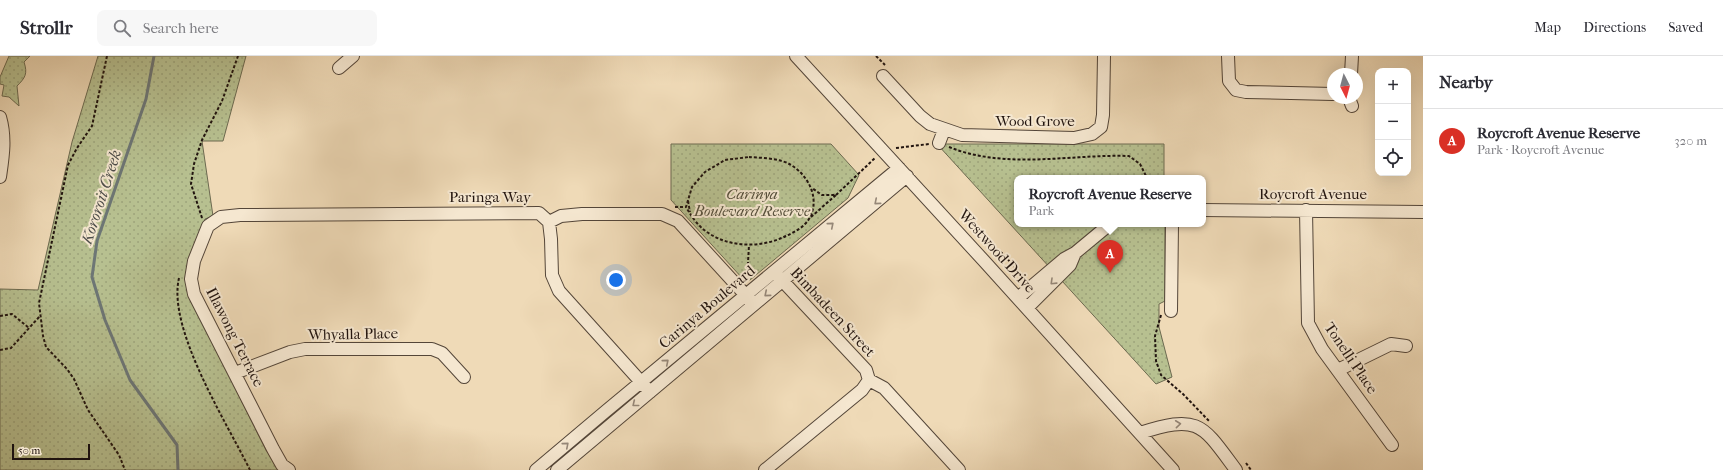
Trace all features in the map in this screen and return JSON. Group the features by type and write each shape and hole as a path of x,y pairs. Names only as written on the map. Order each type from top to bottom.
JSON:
{"street":[{"path":"339,68 353,56"},
{"name":"Westwood Drive","path":"796,56 1018,298 1173,470"},
{"name":"Wood Grove","path":"885,72 920,116 930,124 944,130 962,135 979,137 1074,138 1092,134 1100,128 1102,122 1104,56"},
{"path":"1228,56 1229,82 1238,91 1327,94"},
{"path":"1351,68 1352,56"},
{"path":"0,117 5,137 5,147 0,177"},
{"path":"938,143 944,130"},
{"name":"Carinya Boulevard","path":"561,469 615,420 754,305 778,276 903,172"},
{"name":"Roycroft Avenue","path":"1206,210 1423,212"},
{"name":"Tonelli Place","path":"1306,210 1308,323 1322,349 1392,445"},
{"name":"Paringa Way","path":"221,216 248,214 539,213 549,222"},
{"path":"650,392 559,291 552,275 549,222 561,216 582,214 662,214 678,221 746,290 754,305"},
{"name":"Illawong Terrace","path":"221,216 208,226 194,261 191,279 194,294 273,449 282,465 289,470"},
{"path":"1018,298 1064,259 1075,253 1106,227"},
{"path":"1171,311 1172,227"},
{"path":"1027,308 1070,265 1075,253"},
{"name":"Carinya Boulevard","path":"536,470 590,423 695,338 746,290 778,276"},
{"name":"Bimbadeen Street","path":"771,468 862,390 869,380 866,370 778,276"},
{"path":"695,338 704,347"},
{"path":"1338,370 1391,344 1406,346"},
{"name":"Whyalla Place","path":"235,372 290,352 305,349 432,349 442,353 464,377"},
{"path":"869,380 884,388 959,470"},
{"path":"606,411 615,420"},
{"path":"590,423 600,433"},
{"path":"1140,434 1161,427 1183,423 1198,426 1212,437 1236,470"},
{"path":"553,456 561,469"}],"path":[{"path":"107,56 92,126 77,148 68,166 39,303 46,347 67,369 74,379 88,410 119,455 125,470"},
{"path":"199,224 202,217 191,184 194,164 202,140 222,101 238,56"},
{"path":"876,56 885,72"},
{"path":"836,195 822,195 812,188 803,174 790,164 749,156 724,160 706,172 692,187 686,207 697,222 707,232 727,242 749,245 764,244 797,231 810,218 836,195 883,150 938,143 962,153 1008,160 1129,156 1140,164 1146,175"},
{"path":"810,218 813,203 812,188"},
{"path":"746,290 749,245"},
{"path":"985,262 999,250 1027,280"},
{"path":"181,273 179,280 179,313 189,344 202,377 250,470"},
{"path":"1171,311 1161,316 1154,336 1158,368 1161,375 1183,394 1213,425"},
{"path":"0,316 12,314 29,328"},
{"path":"0,350 11,348 40,316"},
{"path":"1242,459 1251,470"}],"green space":[{"path":"9,56 30,56 24,62 26,70 25,76 17,86 19,106 9,97 2,96 4,85 0,84 0,77"},
{"path":"98,56 246,56 223,141 202,141 213,216 205,219 186,272 187,291 266,450 280,470 0,470 0,289 38,290 72,142"},
{"name":"Carinya Boulevard Reserve","path":"671,144 831,144 859,175 848,198 750,280 743,279 671,200"},
{"path":"937,144 1164,144 1164,175 1014,175 1014,227 1165,227 1165,301 1159,304 1159,327 1172,377 1156,384"}],"waterway":[{"name":"Kororoit Creek","path":"154,56 146,99 97,241 92,277 105,320 130,380 177,445 178,470"}],"place":[{"name":"Roycroft Avenue Reserve","path":"1110,273"}]}
